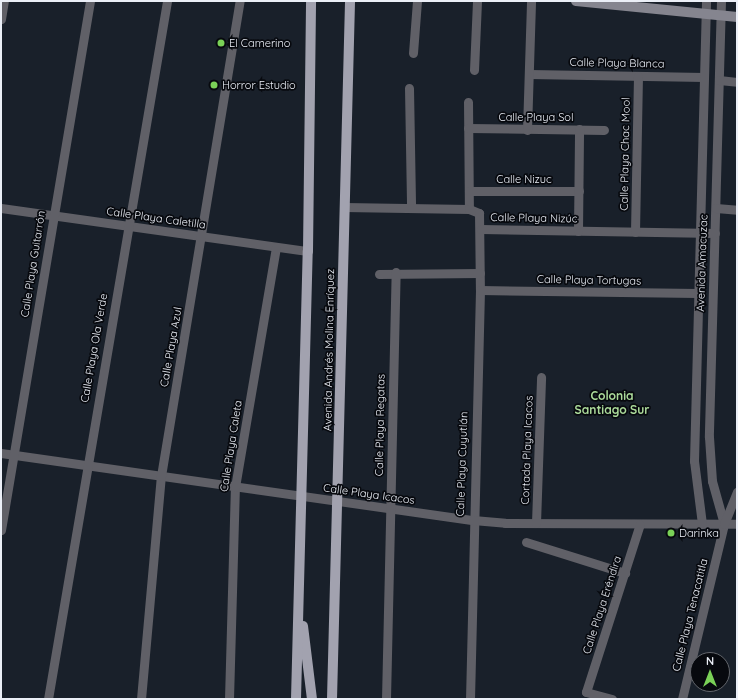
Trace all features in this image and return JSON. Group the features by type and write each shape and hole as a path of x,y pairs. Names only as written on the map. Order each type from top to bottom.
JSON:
{"main road":[{"path":"296,699 308,251 311,1"},
{"name":"Avenida Andrés Molina Enríquez","path":"332,699 350,1"},
{"path":"299,591 312,699"}],"street":[{"path":"1,19 4,1"},
{"name":"Calle Playa Guitarrón","path":"1,530 90,1"},
{"name":"Calle Playa Ola Verde","path":"48,699 86,464 167,1"},
{"name":"Calle Playa Azul","path":"141,699 161,476 202,237 240,1"},
{"path":"413,52 416,1"},
{"path":"474,70 477,1"},
{"path":"527,130 531,1"},
{"path":"576,1 645,4 705,14 737,17"},
{"name":"Avenida Amacuzac","path":"702,524 694,462 698,233 706,1"},
{"name":"Avenida Amacuzac","path":"721,1 709,460 716,502 724,524"},
{"name":"Calle Playa Blanca","path":"528,74 704,77"},
{"name":"Calle Playa Chac Mool","path":"636,232 638,76"},
{"path":"719,80 737,82"},
{"path":"410,88 411,208"},
{"path":"344,207 469,209 468,102"},
{"name":"Calle Playa Sol","path":"468,128 604,130"},
{"path":"578,231 579,129"},
{"name":"Calle Nizuc","path":"469,191 579,191"},
{"name":"Calle Playa Caletilla","path":"1,208 308,251"},
{"path":"716,208 737,210"},
{"name":"Calle Playa Nizúc","path":"469,209 479,213 481,229 715,233"},
{"name":"Calle Playa Cuyutlán","path":"470,699 481,229"},
{"name":"Calle Playa Caleta","path":"229,699 235,487 276,247"},
{"path":"379,274 396,272 480,272"},
{"name":"Calle Playa Regatas","path":"386,699 396,272"},
{"name":"Calle Playa Tortugas","path":"480,290 698,294"},
{"name":"Cortada Playa Icacos","path":"536,523 541,377"},
{"name":"Calle Playa Icacos","path":"1,453 86,464 301,497 473,520 536,523 737,524"},
{"name":"Calle Playa Tenacatitla","path":"682,699 724,524 737,491"},
{"name":"Calle Playa Eréndira","path":"612,699 586,692 640,524"},
{"path":"526,542 625,573"}],"place":[{"name":"El Camerino","path":"221,43"},
{"name":"Horror Estudio","path":"214,85"},
{"name":"Darinka","path":"671,533"}],"district":[{"name":"Colonia Santiago Sur","path":"612,403"}]}
